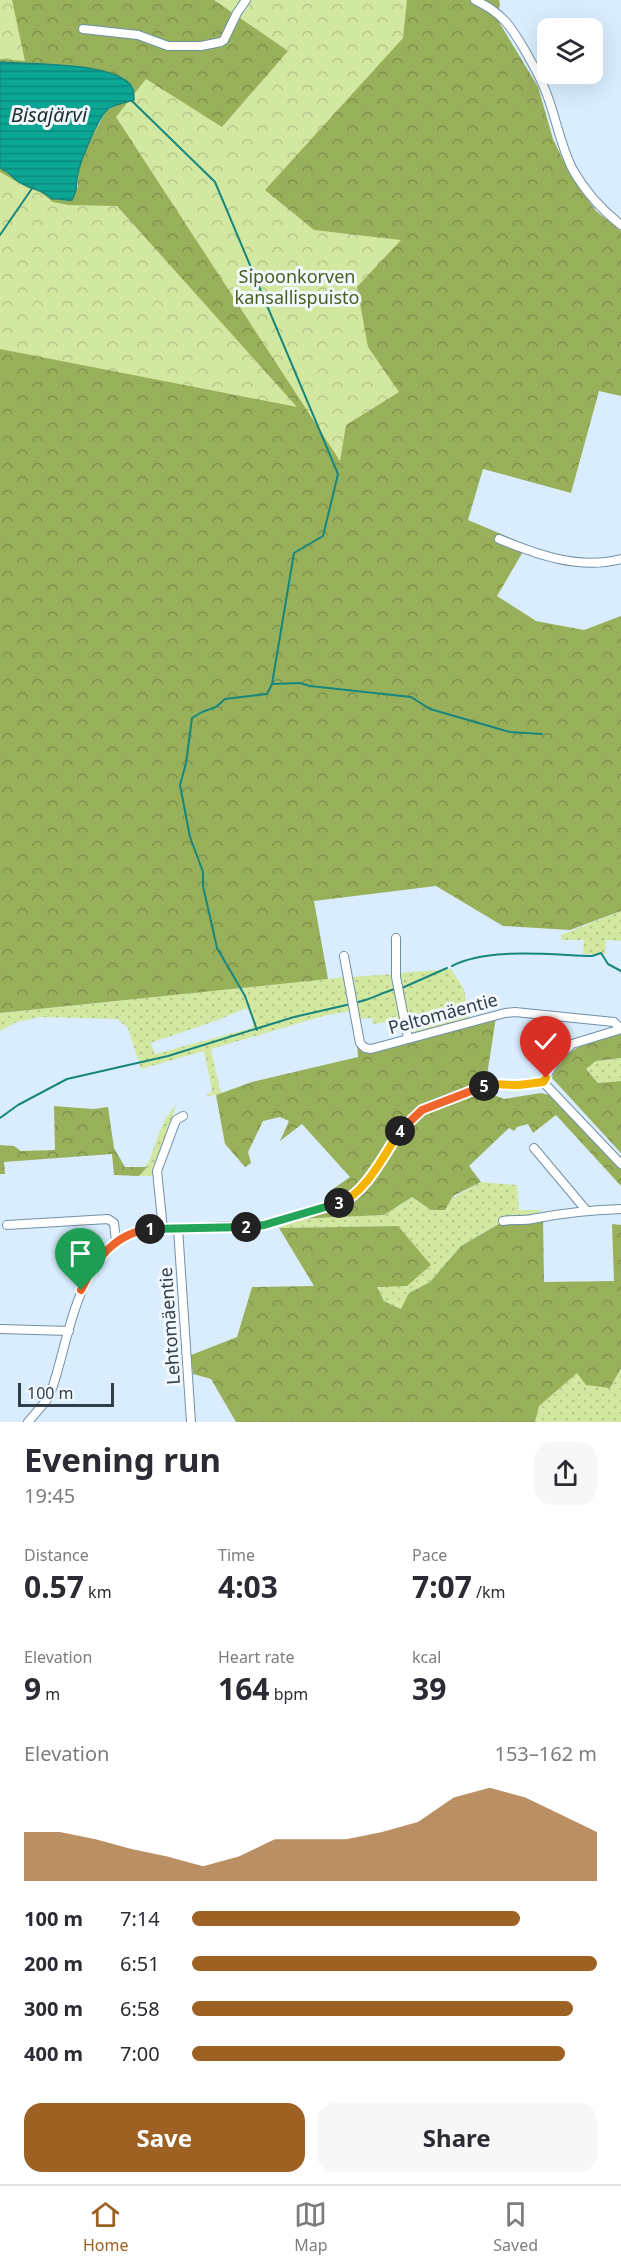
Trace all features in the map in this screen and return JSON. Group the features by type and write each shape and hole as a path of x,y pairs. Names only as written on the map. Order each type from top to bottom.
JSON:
{"street":[{"path":"83,29 138,35 168,46 201,46 224,40 246,0"},
{"path":"475,0 506,21 539,75 574,170 600,207 621,225"},
{"path":"499,539 532,552 567,561 602,564 621,559"},
{"path":"396,938 396,977 408,1038"},
{"name":"Peltomäentie","path":"344,956 360,1043 364,1048 371,1049 515,1012 614,1022 621,1029"},
{"path":"543,1082 557,1058 572,1044 621,1029"},
{"path":"543,1082 621,1164"},
{"path":"28,1422 46,1401 53,1386 86,1279 116,1240 137,1231 264,1225 347,1200 361,1190 401,1130 422,1110 489,1084 519,1085 543,1082"},
{"path":"163,1229 157,1171 176,1120 183,1116"},
{"path":"534,1149 586,1210"},
{"path":"503,1221 530,1220 542,1216 586,1210 621,1209"},
{"path":"7,1225 108,1219 114,1223 116,1240"},
{"name":"Lehtomäentie","path":"178,1228 191,1422"},
{"path":"0,1329 69,1331"}],"green space":[{"path":"0,0 499,0 500,5 496,17 538,87 553,139 570,174 596,211 621,231 621,396 599,391 571,493 483,469 468,520 527,545 497,596 536,621 584,630 621,616 621,911 570,930 503,926 436,886 314,901 328,979 0,1013 0,168 20,183 43,192 52,199 65,201 78,187 77,177 85,149 107,110 134,100 109,73 0,62"},
{"path":"0,0 12,0 25,61 0,59"},
{"name":"Sipoonkorven kansallispuisto","path":"214,0 407,0 403,38 265,190 314,230 401,240 357,287 368,347 399,392 346,425 340,461 116,117 146,79 222,127 288,51"},
{"name":"Sipoonkorven kansallispuisto","path":"0,172 40,192 53,202 68,205 117,206 297,407 0,349"},
{"path":"621,911 621,941 606,940 605,954 583,954 584,940 561,940 561,935"},
{"path":"451,969 464,989 470,1020 410,1035 399,973"},
{"path":"394,974 402,1020 373,1024 372,1018 357,1019 351,977"},
{"path":"346,977 352,1011 327,1015 211,1049 222,1093 206,1097 212,1090 204,1051 141,1069 128,1028 117,1019 41,1017 17,1022 0,1031 0,1013","holes":["246,1008 252,1020 252,1028 155,1054 151,1044 153,1042"]},
{"path":"496,1017 486,1082 427,1106 405,1120 389,1138 363,1182 345,1197 335,1200 330,1191 350,1177 302,1124 280,1141 289,1121 280,1117 263,1121 248,1152 251,1163 245,1167 225,1144 216,1095 252,1082 358,1057 357,1043 363,1051"},
{"path":"621,1034 621,1058 596,1061 586,1069 598,1083 621,1081 621,1153 552,1078 558,1066 572,1051 588,1043"},
{"path":"621,1058 621,1081 598,1083 586,1069 596,1061"},
{"path":"484,1091 504,1099 541,1093 549,1095 621,1169 621,1186 556,1115 533,1133 528,1124 517,1127 514,1131 509,1128 469,1166 481,1182 453,1196 445,1210 431,1210 412,1197 384,1215 294,1219 337,1208 359,1197 405,1134 425,1115 449,1102"},
{"path":"176,1105 154,1176 139,1176 145,1168 164,1122"},
{"path":"54,1106 93,1109 108,1107 114,1148 125,1167 147,1167 139,1176 114,1175 112,1154 4,1162 5,1174 0,1174 0,1145 14,1146 21,1151 55,1150"},
{"path":"481,1182 517,1185 519,1210 543,1210 530,1216 503,1221 461,1246 430,1282 409,1293 402,1309 384,1301 377,1287 398,1226 279,1228 294,1219 384,1215 412,1197 431,1210"},
{"path":"543,1218 544,1282 614,1281 612,1224 621,1225 621,1368 610,1388 586,1385 577,1373 539,1406 535,1422 236,1422 211,1379 193,1374 191,1355 237,1337 252,1287 314,1286 279,1228 398,1226 431,1265 407,1286 377,1287 384,1301 401,1309 409,1293 430,1282 461,1246 504,1221"},
{"path":"621,1368 621,1422 535,1422 538,1406 577,1372 610,1388"}],"water":[{"name":"Bisajärvi","path":"0,62 65,65 100,70 114,74 131,86 134,100 108,109 95,130 80,167 72,200 52,199 43,192 20,183 0,168"}],"waterway":[{"path":"132,101 215,182 338,474 323,536 294,553 272,684 267,694 225,699 216,707 192,718 186,763 180,785 190,837 203,872 203,886 217,948 245,996 257,1030"},
{"path":"0,235 33,187"},
{"path":"272,684 300,683 411,697 430,709 510,732 542,734"},
{"path":"452,966 466,960 501,954 592,956 601,953 608,964 621,971"},
{"path":"402,988 447,968"},
{"path":"358,1002 395,989"},
{"path":"0,1118 18,1105 67,1079 168,1056 294,1017 351,1004"}],"route":[{"path":"81,1290 106,1251 116,1240 131,1232 264,1225 347,1200 361,1190 401,1130 422,1110 489,1084 535,1084 543,1082 546,1078"}]}
